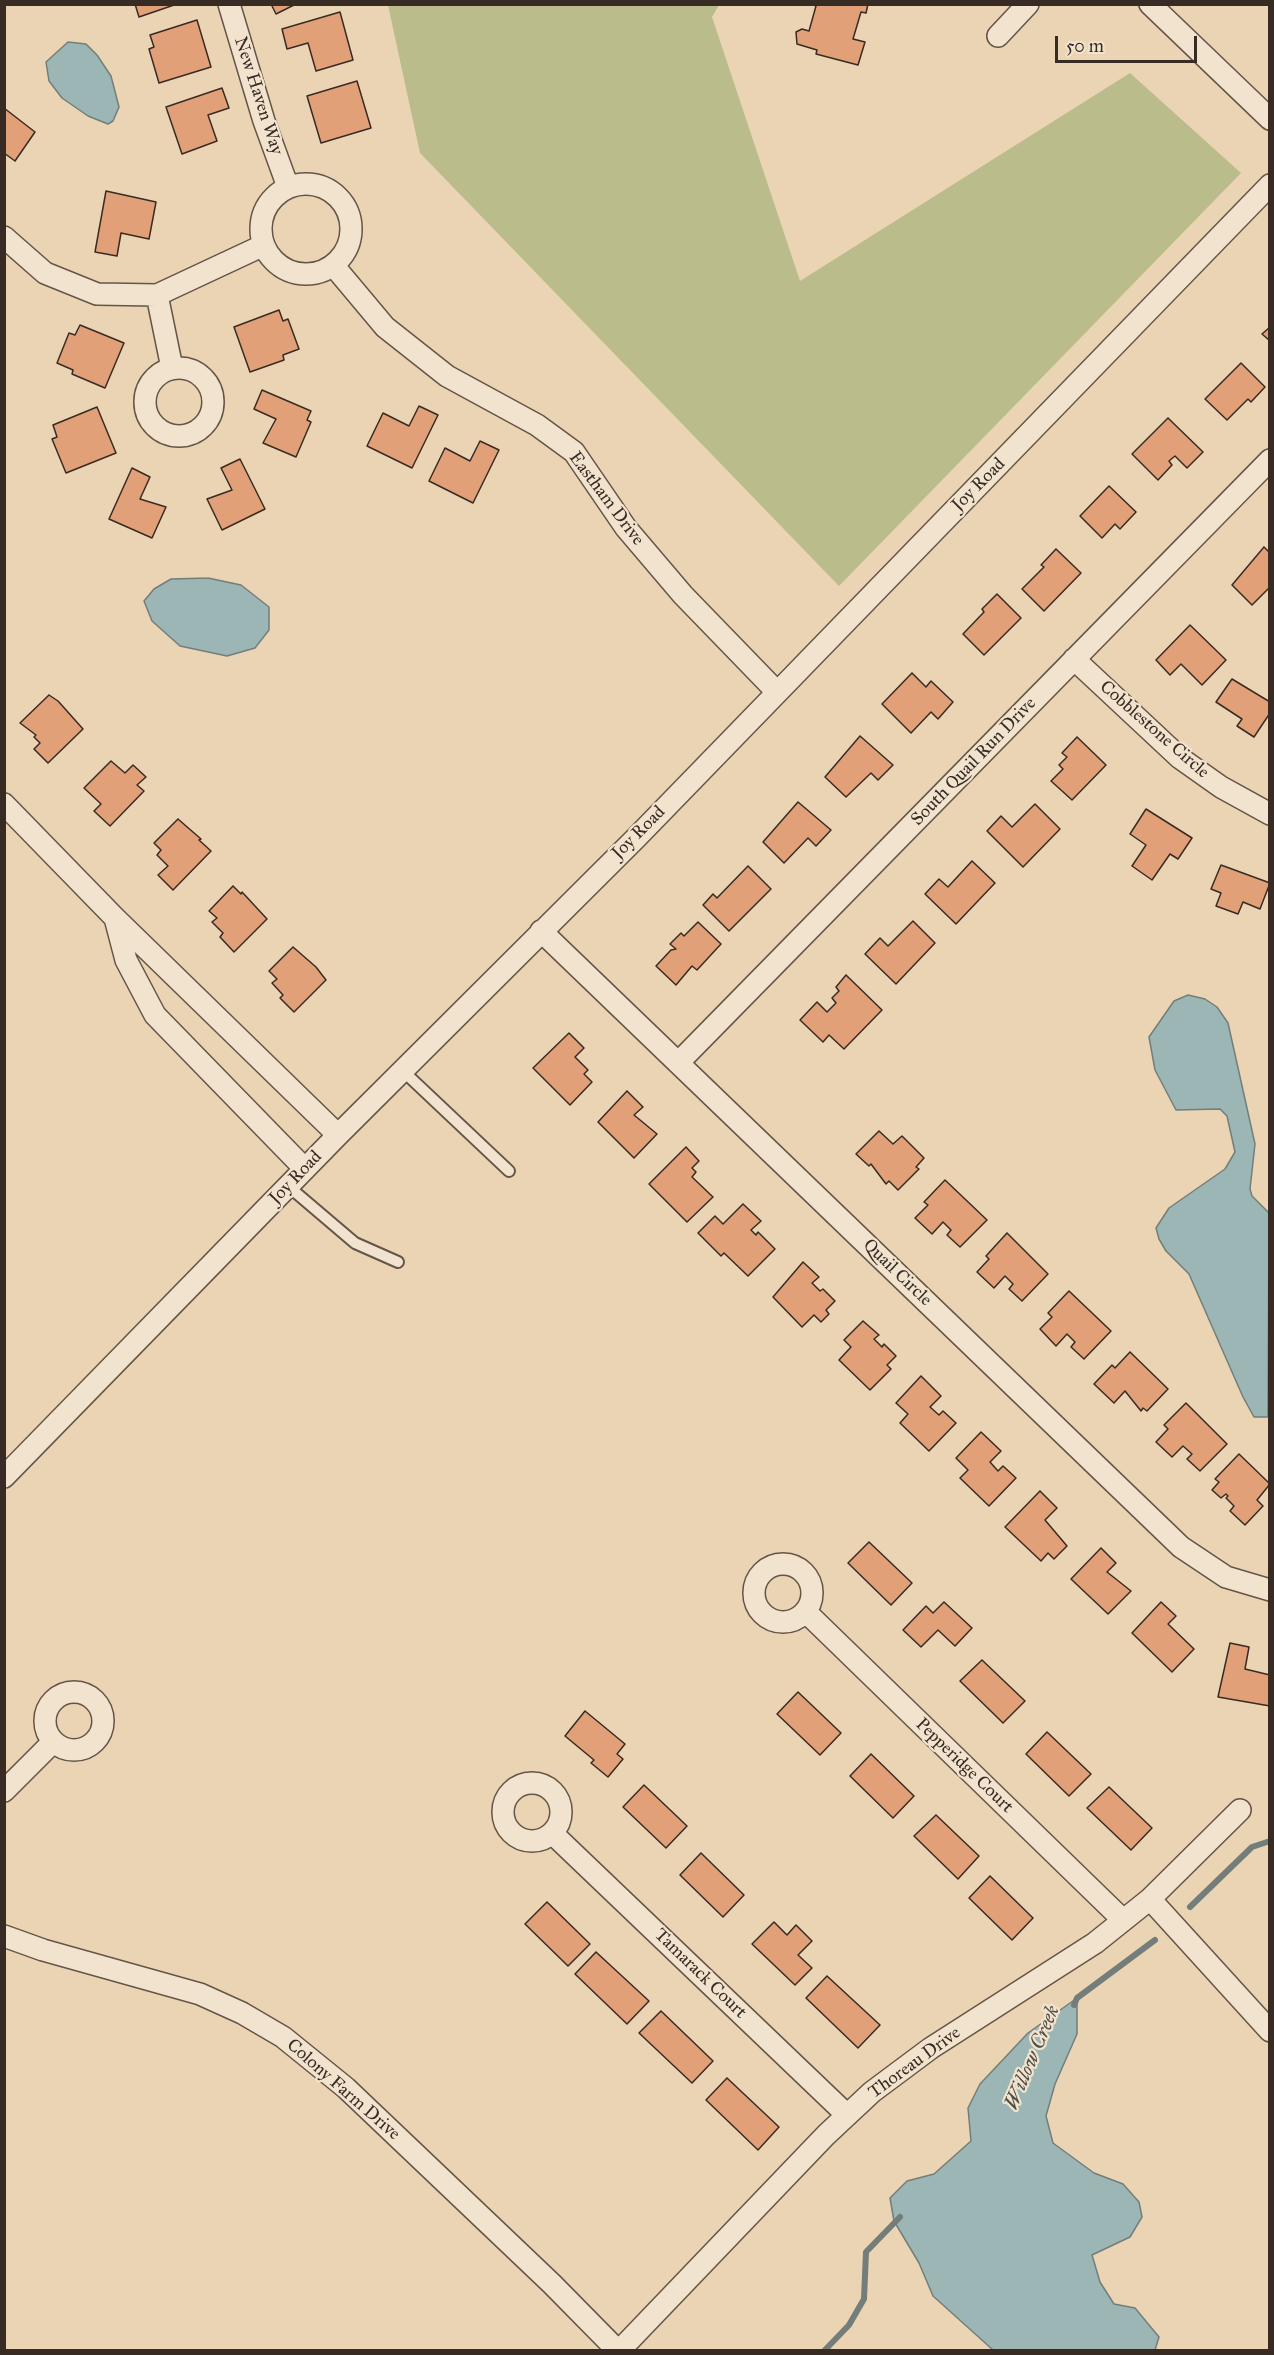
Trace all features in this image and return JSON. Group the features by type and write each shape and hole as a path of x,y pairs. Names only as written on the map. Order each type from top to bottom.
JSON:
{"street":[{"name":"New Haven Way","path":"229,4 264,121 288,187"},
{"path":"998,36 1028,4"},
{"path":"1149,4 1269,119"},
{"path":"306,183 325,187 340,198 350,214 351,233 346,251 333,265 318,273 302,274 286,270 273,259 264,245 261,228 264,212 274,197 288,187 306,183"},
{"name":"Joy Road","path":"4,1477 338,1134 644,829 1269,185"},
{"path":"4,237 45,273 97,294 158,295 264,245"},
{"name":"Eastham Drive","path":"333,265 385,327 447,376 537,425 574,453 626,528 683,595 776,691"},
{"path":"158,295 172,368"},
{"name":"South Quail Run Drive","path":"678,1063 1269,460"},
{"name":"Cobblestone Circle","path":"1074,659 1180,758 1221,787 1269,814"},
{"path":"4,804 115,918 338,1134"},
{"path":"115,918 126,960 155,1015 305,1169"},
{"name":"Quail Circle","path":"541,931 1181,1546 1226,1577 1269,1590"},
{"name":"Pepperidge Court","path":"806,1612 1123,1920"},
{"path":"4,1791 53,1742"},
{"name":"Thoreau Drive","path":"618,2350 872,2092 931,2048 1095,1943 1150,1899 1240,1810"},
{"name":"Tamarack Court","path":"552,1833 847,2115"},
{"path":"1150,1899 1269,2031"},
{"name":"Colony Farm Drive","path":"4,1936 43,1950 200,1994 242,2013 283,2037 346,2088 618,2350"}],"lane":[{"path":"402,1070 509,1171"},
{"path":"288,1186 355,1243 398,1262"}],"green space":[{"path":"388,5 719,5 712,17 800,281 1130,73 1241,173 839,586 420,153"}],"water":[{"path":"68,42 86,44 97,55 111,76 119,107 113,121 108,124 88,116 62,98 49,81 46,62"},
{"path":"208,578 241,585 269,607 269,630 255,648 227,656 180,646 152,621 144,601 154,589 171,579"},
{"path":"1188,995 1205,999 1217,1007 1228,1023 1255,1144 1250,1189 1252,1196 1269,1213 1268,1417 1254,1417 1189,1274 1166,1251 1156,1228 1169,1208 1225,1169 1235,1152 1227,1116 1220,1109 1176,1110 1155,1070 1149,1037 1174,1001"},
{"path":"1077,1998 1077,2034 1055,2084 1046,2116 1053,2143 1094,2173 1123,2184 1139,2202 1142,2217 1130,2237 1092,2255 1100,2282 1114,2304 1135,2308 1159,2337 1155,2350 993,2350 933,2296 919,2263 894,2221 890,2198 907,2181 934,2174 971,2141 968,2108 980,2084 1028,2033"}],"building":[{"path":"135,4 177,4 139,17"},
{"path":"271,4 296,4 276,14"},
{"path":"812,4 868,4 866,13 861,12 853,39 865,42 858,65 816,54 817,50 797,44 796,32 802,29 809,31 816,6"},
{"path":"340,12 353,60 316,71 308,43 287,49 282,29"},
{"path":"197,20 211,67 159,83 149,49 154,47 150,35"},
{"path":"357,81 371,128 321,143 307,96"},
{"path":"222,88 229,108 208,115 217,141 182,154 166,107"},
{"path":"4,108 35,132 15,161 4,153"},
{"path":"106,191 156,202 149,239 121,233 117,256 95,252"},
{"path":"279,310 283,321 288,319 299,349 283,355 284,360 250,372 234,327"},
{"path":"80,325 124,343 105,388 72,374 73,370 57,363 69,333 75,335"},
{"path":"1270,327 1270,341 1262,334"},
{"path":"1241,363 1265,387 1251,402 1248,399 1227,420 1205,399"},
{"path":"262,390 311,411 307,420 311,422 296,457 263,443 276,419 254,409"},
{"path":"419,406 438,415 412,468 367,446 383,413 409,426"},
{"path":"97,407 116,453 66,473 52,439 57,437 53,425"},
{"path":"1168,418 1203,452 1187,468 1175,456 1169,461 1172,465 1158,480 1132,454"},
{"path":"480,441 499,450 473,503 429,481 445,448 470,461"},
{"path":"240,459 265,509 222,530 207,499 232,490 221,468"},
{"path":"132,468 150,477 140,499 166,507 152,538 109,519"},
{"path":"1109,486 1136,512 1120,529 1115,524 1102,538 1080,516"},
{"path":"1264,547 1270,553 1270,587 1252,605 1232,585"},
{"path":"1056,549 1081,573 1044,611 1022,589 1044,567 1041,565"},
{"path":"997,594 1021,618 984,655 963,634"},
{"path":"1190,625 1226,660 1202,685 1181,664 1170,675 1156,660"},
{"path":"912,673 926,687 931,681 953,702 938,719 931,712 911,733 882,704"},
{"path":"1232,679 1270,702 1270,713 1254,737 1237,726 1242,719 1216,702"},
{"path":"49,695 58,701 83,729 48,763 34,749 40,743 34,737 36,735 20,723"},
{"path":"860,736 893,765 878,780 871,773 846,797 825,777"},
{"path":"1077,737 1106,765 1072,800 1051,781 1063,769 1059,765 1067,757 1062,753"},
{"path":"111,761 125,773 133,765 146,777 137,785 144,791 110,826 94,811 101,804 84,788"},
{"path":"798,802 831,830 816,846 808,838 784,863 763,842"},
{"path":"1035,804 1060,829 1023,867 987,831 1001,816 1012,827"},
{"path":"1146,809 1192,838 1178,859 1170,854 1152,880 1132,866 1146,845 1130,834"},
{"path":"178,819 211,851 173,890 158,875 168,866 157,855 161,850 154,843"},
{"path":"972,861 995,883 956,924 925,894 939,879 948,887"},
{"path":"1221,865 1270,883 1260,909 1243,902 1238,914 1216,906 1221,893 1211,889"},
{"path":"748,866 771,889 729,931 703,905 713,894 717,898"},
{"path":"233,886 241,894 242,892 267,919 234,952 220,937 223,933 212,922 217,918 209,911"},
{"path":"913,921 935,943 896,984 865,954 880,938 888,946"},
{"path":"698,922 721,944 697,970 692,966 676,985 656,966 671,950 676,949 670,944 681,933 684,936"},
{"path":"293,947 316,967 326,980 294,1012 280,998 283,995 272,983 277,979 269,971"},
{"path":"846,975 882,1010 844,1049 829,1035 823,1042 800,1020 817,1002 827,1012 836,1003 832,998 839,991 836,987"},
{"path":"569,1033 584,1048 575,1057 588,1070 584,1074 592,1082 570,1105 533,1068"},
{"path":"627,1091 643,1107 634,1115 657,1134 634,1158 598,1122"},
{"path":"879,1131 893,1144 902,1136 924,1158 916,1167 919,1169 898,1190 889,1181 886,1184 871,1164 869,1166 856,1154"},
{"path":"686,1147 699,1161 692,1168 696,1172 692,1177 713,1197 687,1222 649,1184"},
{"path":"945,1180 987,1220 960,1247 947,1235 951,1230 943,1222 932,1234 915,1218 928,1205 924,1202"},
{"path":"743,1204 761,1221 751,1230 756,1235 758,1232 775,1249 748,1276 724,1253 721,1256 698,1233 715,1216 723,1224"},
{"path":"1007,1233 1048,1274 1022,1301 1009,1289 1013,1284 1005,1276 994,1288 977,1272 989,1259 986,1256"},
{"path":"803,1262 819,1277 812,1283 820,1291 823,1289 835,1301 826,1310 829,1314 821,1322 814,1315 802,1327 773,1297"},
{"path":"1069,1291 1111,1331 1084,1359 1071,1347 1075,1342 1067,1334 1056,1346 1040,1329 1052,1317 1048,1313"},
{"path":"863,1321 879,1335 874,1339 882,1347 884,1344 896,1356 887,1365 891,1369 870,1390 839,1360 851,1347 844,1340"},
{"path":"1130,1352 1168,1389 1147,1411 1143,1408 1141,1411 1125,1391 1114,1403 1094,1384 1112,1365 1115,1368"},
{"path":"921,1376 941,1396 930,1407 939,1415 943,1411 956,1423 929,1451 900,1423 908,1414 896,1403"},
{"path":"1186,1403 1227,1444 1200,1471 1187,1459 1192,1454 1183,1446 1172,1457 1156,1442 1168,1429 1164,1425"},
{"path":"981,1432 1001,1451 990,1462 998,1471 1003,1466 1016,1478 989,1506 960,1478 968,1470 956,1458"},
{"path":"1239,1454 1270,1484 1257,1500 1263,1506 1245,1525 1230,1511 1234,1506 1226,1498 1228,1496 1226,1494 1221,1498 1212,1490 1219,1482 1215,1479"},
{"path":"1040,1491 1057,1508 1045,1520 1067,1546 1054,1559 1048,1553 1041,1561 1005,1527"},
{"path":"869,1542 912,1583 891,1605 848,1563"},
{"path":"1101,1548 1116,1563 1107,1572 1131,1591 1108,1614 1071,1579"},
{"path":"944,1602 972,1628 955,1646 938,1630 921,1647 903,1630 926,1606 933,1613"},
{"path":"1161,1602 1176,1616 1168,1624 1194,1649 1172,1672 1132,1633"},
{"path":"1230,1643 1249,1647 1245,1669 1270,1675 1270,1706 1218,1697"},
{"path":"982,1660 1025,1701 1003,1723 960,1681"},
{"path":"798,1692 841,1733 820,1755 777,1714"},
{"path":"585,1711 625,1744 617,1754 623,1759 608,1777 591,1763 594,1760 565,1736"},
{"path":"1047,1732 1091,1774 1069,1796 1026,1754"},
{"path":"871,1754 914,1796 893,1818 850,1776"},
{"path":"644,1785 687,1826 666,1848 623,1807"},
{"path":"1109,1787 1152,1828 1131,1850 1087,1808"},
{"path":"936,1815 979,1856 958,1879 914,1836"},
{"path":"701,1853 744,1895 723,1917 680,1875"},
{"path":"990,1876 1033,1918 1012,1940 969,1898"},
{"path":"547,1902 590,1944 568,1966 525,1924"},
{"path":"774,1922 787,1935 796,1925 812,1941 798,1955 812,1968 795,1985 752,1944"},
{"path":"596,1952 649,2001 627,2024 575,1974"},
{"path":"827,1976 880,2025 858,2048 806,1998"},
{"path":"661,2011 713,2061 692,2083 639,2033"},
{"path":"727,2078 779,2127 758,2150 706,2100"}],"waterway":[{"name":"Willow Creek","path":"1190,1907 1252,1847 1270,1841"},
{"name":"Willow Creek","path":"1074,2005 1077,1998 1155,1940"},
{"name":"Willow Creek","path":"825,2350 849,2325 864,2299 866,2252 900,2217"}]}
